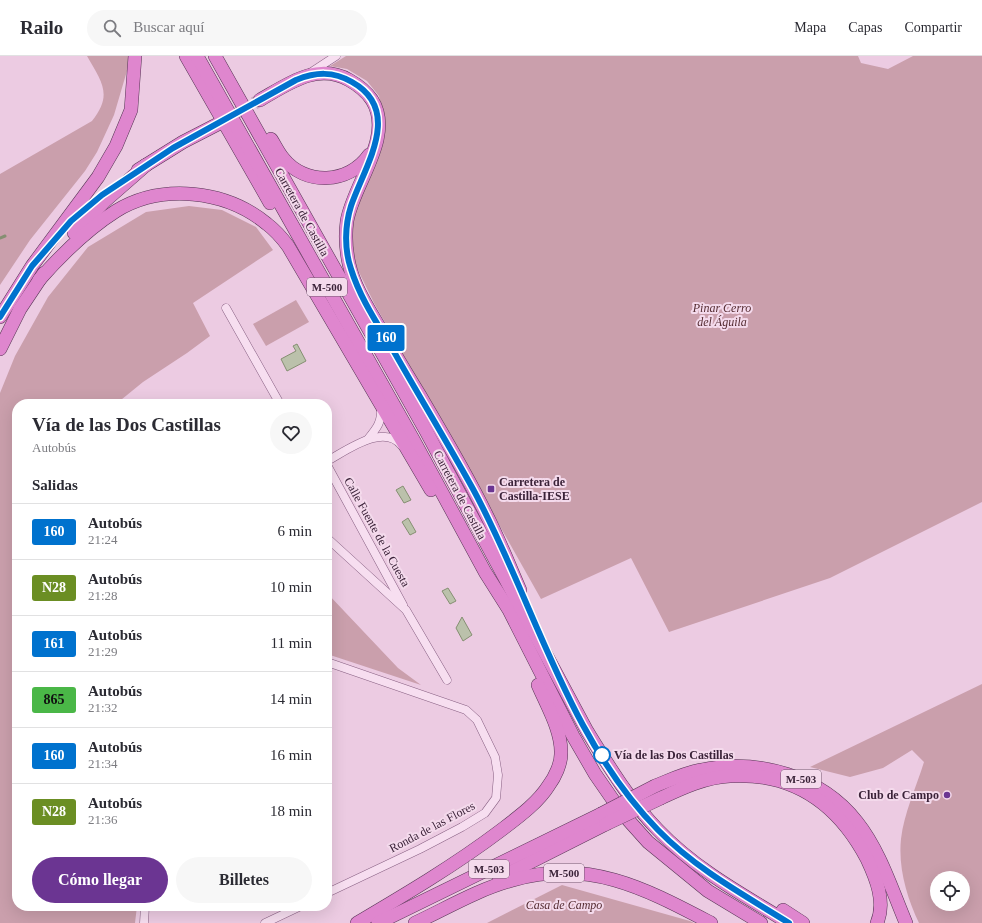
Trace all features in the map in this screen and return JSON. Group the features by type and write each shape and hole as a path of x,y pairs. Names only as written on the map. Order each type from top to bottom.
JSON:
{"highway":[{"path":"0,317 32,266 98,176 116,146 130,110 135,56"},
{"name":"M-500","path":"186,56 294,246 343,339"},
{"name":"Carretera de Castilla","path":"197,56 414,441 485,572 509,610 590,767 622,813 648,842 675,866 708,890 761,923"},
{"name":"M-500","path":"215,56 248,97 283,159 306,175 319,178 344,175 362,164 376,145"},
{"name":"Carretera de Castilla","path":"215,56 426,432 587,731 615,776 637,806 658,830 685,855 713,876 789,923"},
{"name":"M-500","path":"260,100 306,76 314,74 333,74 343,77 359,86 372,100 376,108 378,126 376,145 351,206 347,221 347,250 350,266 365,302 456,457 487,515 561,681"},
{"path":"32,266 71,221 102,195 183,142 218,124"},
{"path":"0,349 20,309 60,248 106,200 146,165"},
{"name":"M-500","path":"39,280 64,252 89,230 118,210 150,197 174,193 209,196 235,205 255,216 267,224 280,236 296,258 380,401 420,473 436,496 455,518"},
{"path":"357,923 444,871 517,818 549,785 557,768 561,754 558,735 552,717 485,572"},
{"name":"M-503","path":"404,923 701,770 728,767 758,768 787,774 806,781 826,792 857,822 878,858 906,923"},
{"path":"658,792 705,780 730,776 759,777 785,782 804,790 834,812 849,828 859,844 877,883 881,904 878,923"},
{"name":"M-503","path":"378,923 604,819"},
{"name":"M-500","path":"416,923 486,890 513,880 542,874 570,873 597,874 634,886 666,899 711,923"},
{"name":"M-500","path":"713,876 744,887 803,923"}],"street":[{"path":"306,76 336,56"},
{"path":"226,308 277,399"},
{"path":"368,439 378,427 381,417 380,401"},
{"path":"332,458 368,439 384,436 398,441 420,473"},
{"name":"Calle Fuente de la Cuesta","path":"332,474 406,610 447,680"},
{"path":"332,543 406,610"},
{"name":"Ronda de las Flores","path":"332,664 466,710 477,720 495,758 498,775 496,798 485,813 448,835 332,891"},
{"path":"144,923 145,911"},
{"path":"265,923 290,911"}],"green space":[{"path":"87,56 129,56 129,64 114,115 97,152 85,171 30,240 0,285 0,174 92,121 102,104 104,96 101,81"},
{"name":"Pinar Cerro del Águila","path":"346,56 858,56 861,63 888,69 913,56 982,56 982,502 830,578 669,632 631,558 541,599 374,303 355,264 350,239 355,212 372,172 385,131 379,96 367,81 347,69 330,66"},
{"path":"189,206 222,210 256,227 273,250 193,303 210,336 143,382 122,399 12,399 12,911 136,911 135,923 0,923 0,393 15,356 48,297 88,247 146,212"},
{"path":"296,300 309,322 266,346 253,324"},
{"path":"332,598 398,668 421,685 332,656"},
{"name":"Club de Campo","path":"982,684 982,923 919,923 907,893 902,872 900,850 901,839 905,820 924,762 912,750 883,768 850,777 810,767"},
{"name":"Casa de Campo","path":"562,885 690,921 694,923 487,923"}],"shaded area":[{"path":"297,344 306,361 287,371 281,359 296,351 293,346"},
{"path":"403,486 411,500 404,503 396,490"},
{"path":"408,518 416,532 410,535 402,522"},
{"path":"448,588 456,601 450,604 442,591"},
{"path":"462,617 472,635 463,641 456,628"}],"waterway":[{"path":"0,238 5,236"}],"tunnel":[{"path":"221,122 260,100"}],"bus line":[{"name":"160","path":"0,317 32,266 71,221 102,195 162,154 296,80 306,76 324,73 333,74 343,77 359,86 372,100 376,108 378,126 376,145 351,206 346,232 350,266 357,286 365,302 456,457 487,515 561,681 587,731 615,776 637,806 658,830 685,855 713,876 789,923"}],"place":[{"name":"Carretera de Castilla-IESE","path":"491,489"},
{"name":"Vía de las Dos Castillas","path":"602,755"},
{"name":"Club de Campo","path":"947,795"}]}
